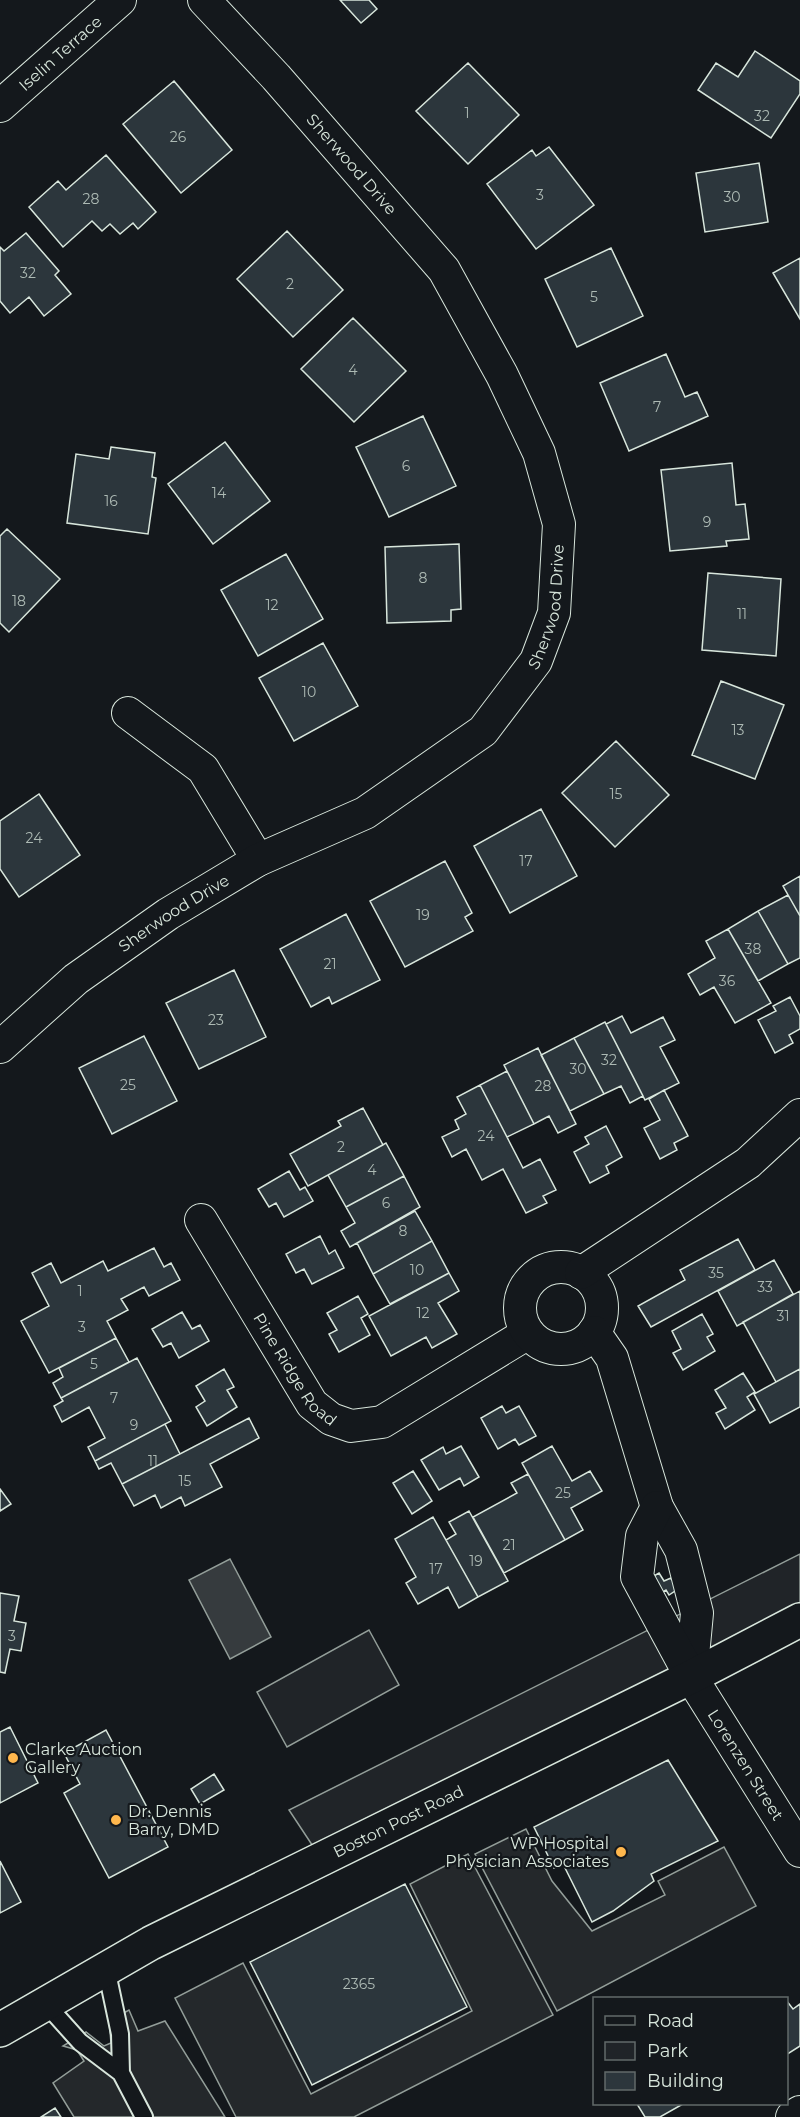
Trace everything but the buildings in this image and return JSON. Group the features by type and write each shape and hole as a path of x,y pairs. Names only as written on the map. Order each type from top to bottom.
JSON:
{"main road":[{"name":"Boston Post Road","path":"0,2030 151,1943 691,1677 800,1620"}],"street":[{"name":"Iselin Terrace","path":"0,106 120,0"},
{"name":"Sherwood Drive","path":"0,1047 39,1008 76,978 168,914 258,860 365,813 483,731 536,661 554,613 559,524 539,453 502,375 444,270 276,77 204,0"},
{"path":"128,713 203,768 258,860"},
{"path":"582,1273 748,1163 800,1115"},
{"name":"Pine Ridge Road","path":"201,1220 312,1404 331,1419 351,1426 382,1422 528,1333"},
{"path":"557,1267 569,1267 593,1281 602,1301 602,1316 594,1332 583,1343 563,1349 544,1345 528,1333 520,1314 523,1293 531,1280 543,1271 557,1267"},
{"path":"594,1332 612,1358 657,1507 681,1550 698,1613 691,1677"},
{"path":"657,1507 642,1536 637,1577 691,1677"},
{"name":"Lorenzen Street","path":"691,1677 800,1851"},
{"path":"792,2117 800,2112"}],"lane":[{"path":"106,1968 120,2034 122,2073 144,2117"},
{"path":"45,2003 80,2042 122,2073"}],"green space":[{"path":"800,1554 800,1627 324,1863 289,1810"},
{"path":"369,1630 399,1685 287,1747 257,1692"}],"shaded area":[{"path":"230,1559 271,1637 230,1659 189,1580"},
{"path":"526,1829 552,1881 592,1931 665,1895 658,1881 724,1847 756,1906 557,2011 475,1854"},
{"path":"468,1854 553,2015 354,2117 236,2117 175,1998 243,1963 311,2094 472,2011 410,1884"},
{"path":"129,2010 138,2031 165,2021 225,2117 74,2117 53,2083 84,2061 77,2050 63,2046 86,2032 104,2046 111,2043 109,2021"}],"place":[{"name":"Clarke Auction Gallery","path":"13,1758"},
{"name":"Dr. Dennis Barry, DMD","path":"116,1820"},
{"name":"WP Hospital Physician Associates","path":"621,1852"}]}
